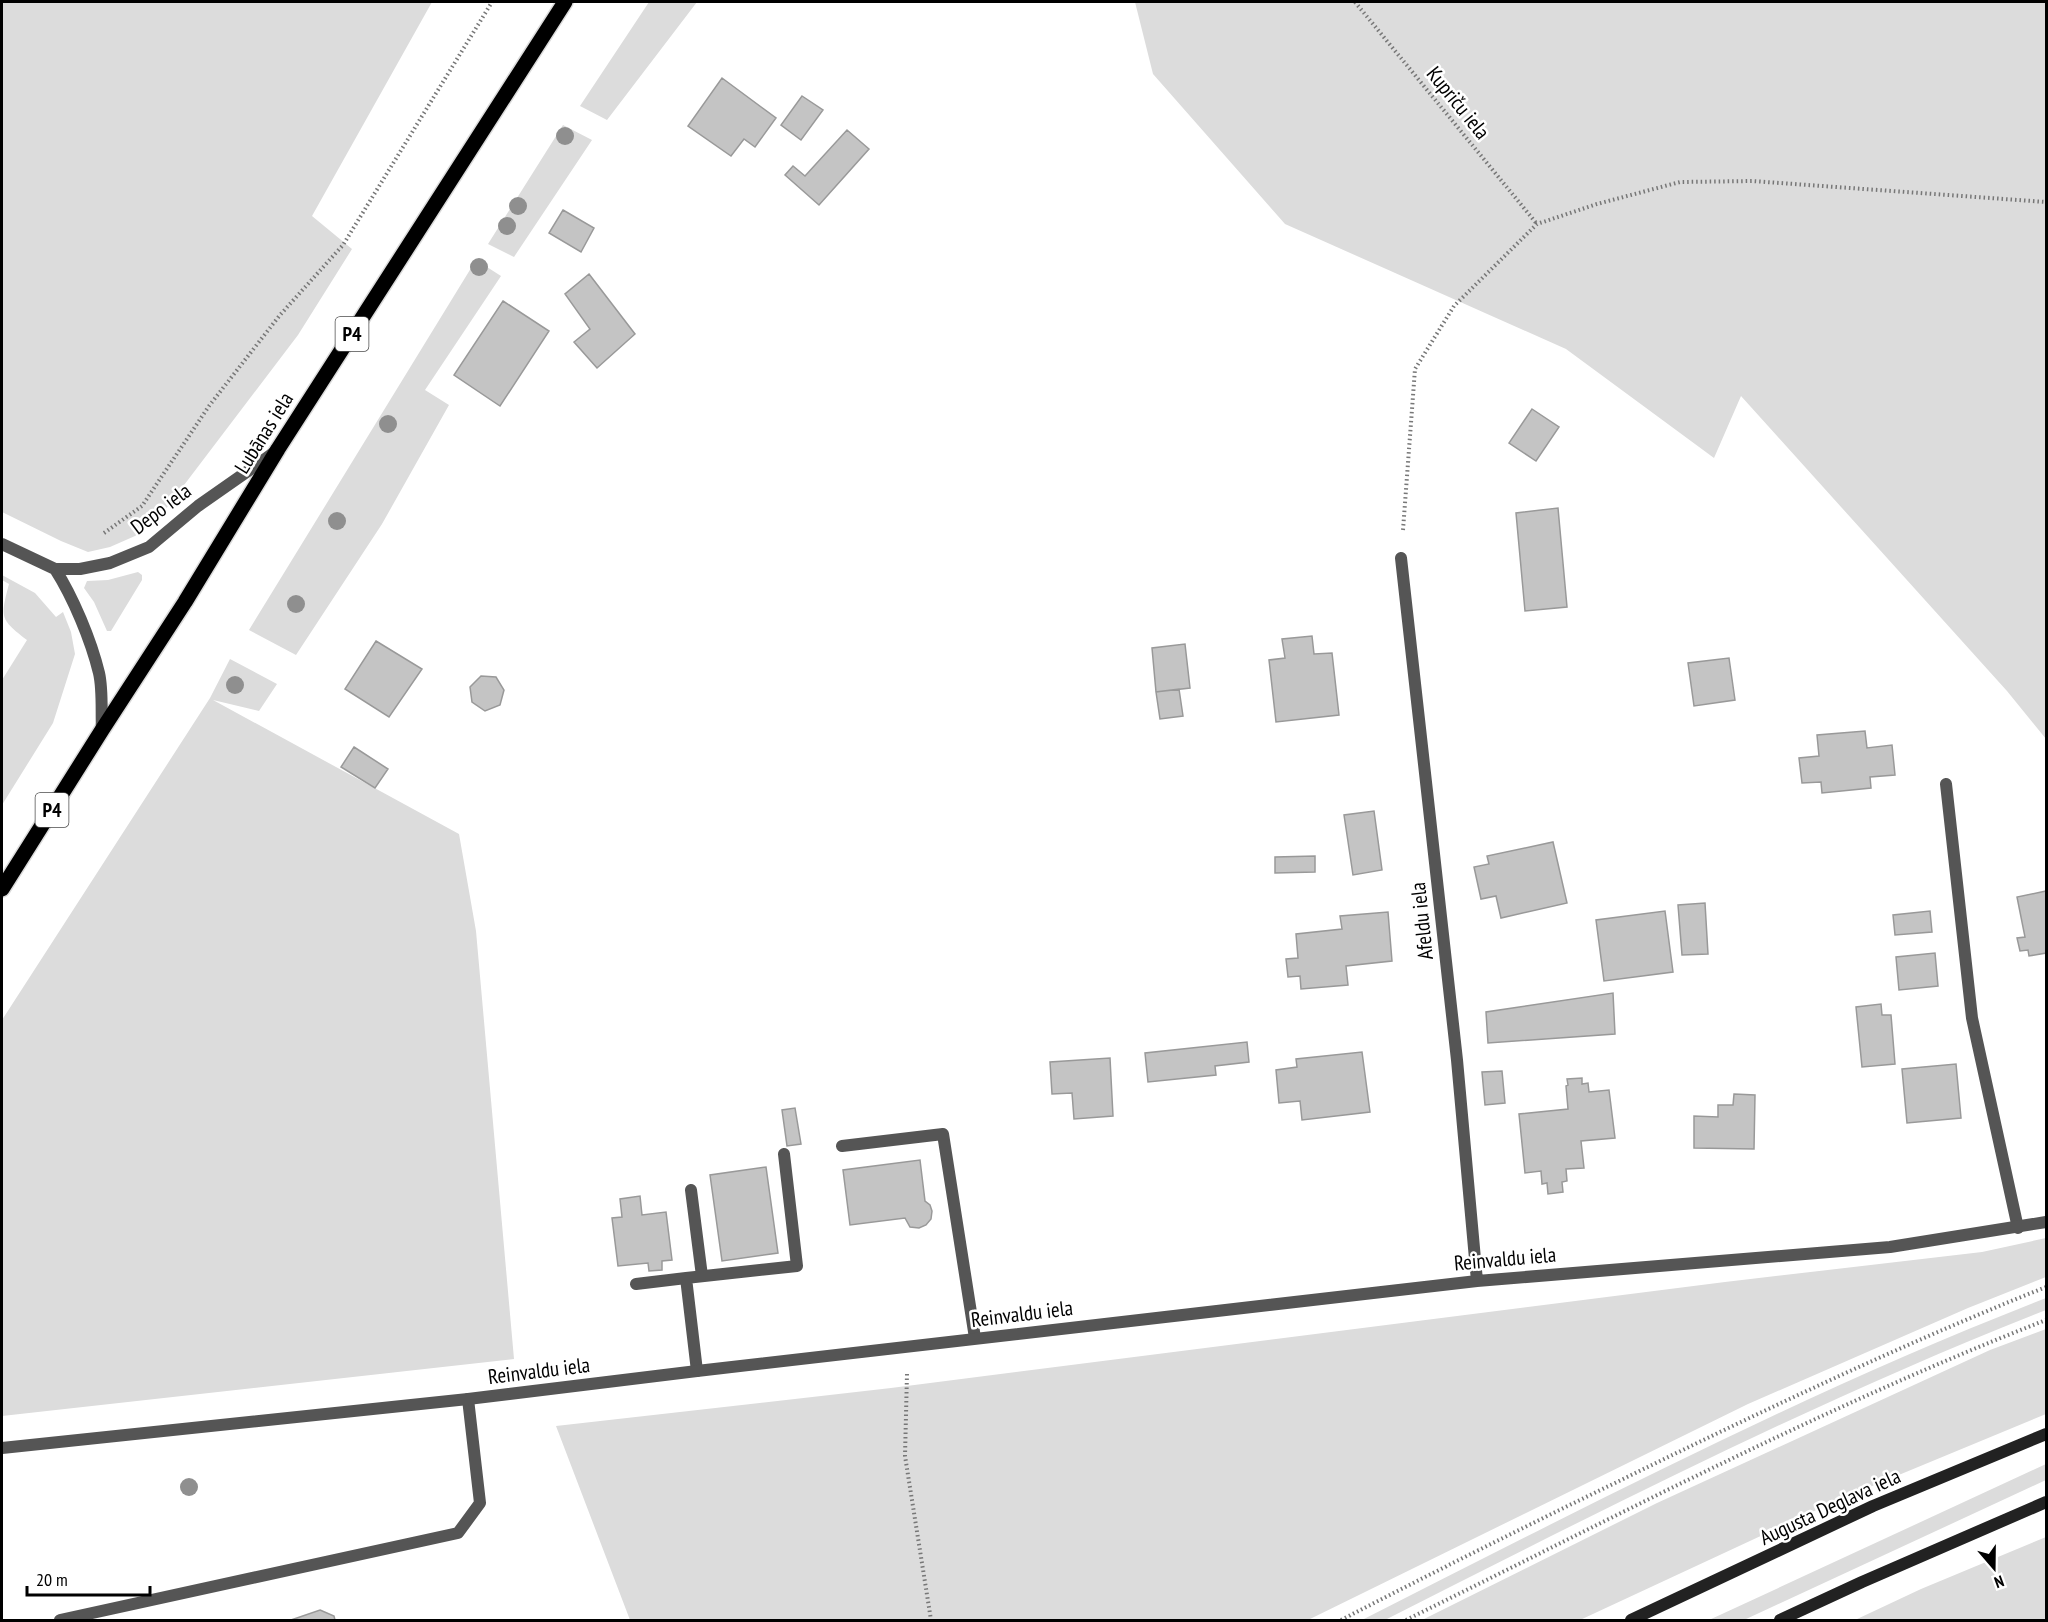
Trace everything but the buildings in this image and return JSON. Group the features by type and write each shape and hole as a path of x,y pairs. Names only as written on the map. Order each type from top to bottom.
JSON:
{"main road":[{"name":"Lubānas iela","path":"2,890 102,729 185,602 278,449 565,2"},
{"name":"Augusta Deglava iela","path":"1631,1620 1874,1506 2046,1434"},
{"path":"1780,1620 2046,1502"}],"street":[{"name":"Depo iela","path":"2,544 55,569 80,569 110,563 149,546 198,506 278,449"},
{"name":"Afeldu iela","path":"1401,558 1457,1060 1477,1281"},
{"path":"55,569 66,586 82,624 99,674 102,729"},
{"path":"1946,784 1972,1018 2018,1228"},
{"path":"842,1146 943,1134 975,1338"},
{"path":"636,1284 797,1266 784,1154"},
{"path":"691,1190 702,1276"},
{"name":"Reinvaldu iela","path":"2,1448 468,1399 1477,1281 1890,1247 2046,1222"},
{"path":"686,1278 697,1371"},
{"path":"60,1620 458,1533 480,1503 468,1399"}],"path":[{"path":"98,537 142,506 209,406 244,360 280,315 343,245 492,2"},
{"name":"Kupriču iela","path":"1355,2 1537,224"},
{"path":"1401,558 1415,369 1454,306 1537,224 1597,204 1680,182 1752,181 2046,202"},
{"path":"1341,1620 1423,1577 1746,1419 1973,1316 2046,1287"},
{"path":"1406,1620 1757,1446 1989,1342 2046,1320"},
{"path":"908,1347 905,1456 931,1620"}],"shaded area":[{"path":"2,2 432,2 312,216 352,249 298,335 156,522 135,536 110,547 88,552 2,512"},
{"path":"649,2 697,2 607,120 580,106"},
{"path":"1135,2 2046,2 2046,739 2007,691 1741,396 1714,458 1566,349 1285,224 1153,74"},
{"path":"563,125 592,140 514,257 488,244"},
{"path":"476,260 501,276 425,390 449,405 382,524 296,655 249,630"},
{"path":"138,572 142,575 142,580 111,631 107,631 94,602 84,588 87,581 108,580"},
{"path":"2,575 35,593 56,617 63,612 71,632 75,654 53,723 2,805 2,680 27,640 4,617 4,604 9,584 2,580"},
{"path":"230,659 277,684 259,711 213,700 459,834 476,931 514,1359 2,1416 2,1020 210,698"},
{"path":"2046,1238 2046,1277 1968,1308 1748,1404 1308,1620 630,1620 556,1426 891,1388 1725,1282 1982,1252"},
{"path":"2046,1298 2046,1310 1961,1344 1794,1418 1385,1620 1362,1620 1700,1450 1958,1333"},
{"path":"2046,1329 2046,1414 1836,1501 1580,1620 1422,1620 1657,1503 1990,1350"},
{"path":"2046,1464 2046,1480 1744,1620 1709,1620"},
{"path":"2046,1537 2046,1620 1855,1620 1921,1589"}]}
